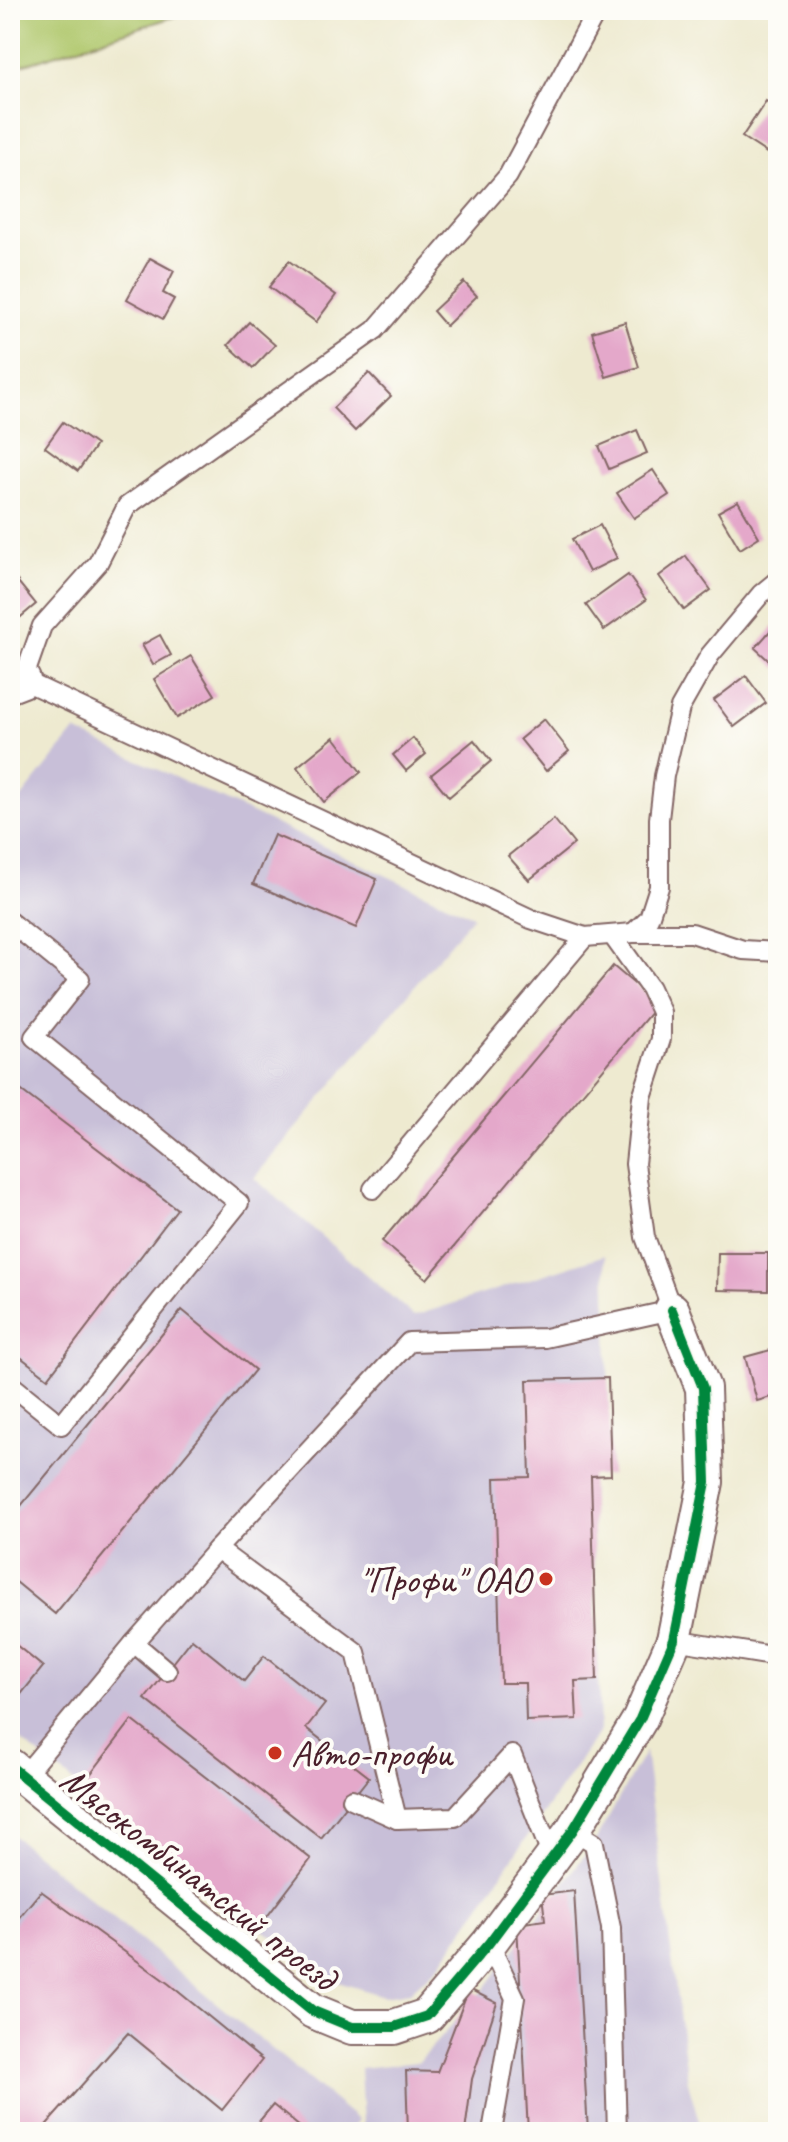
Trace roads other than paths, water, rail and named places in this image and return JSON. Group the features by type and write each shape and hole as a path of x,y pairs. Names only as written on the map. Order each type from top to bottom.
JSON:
{"street":[{"name":"Мясокомбинатский проезд","path":"16,1772 313,2011 352,2027 394,2027 427,2016 489,1943 573,1830 640,1719 674,1640 706,1482 703,1388 672,1310"}],"lane":[{"path":"597,10 508,176 375,330 127,506 98,563 42,626 17,682 517,912 585,937 692,933 743,950 778,952"},
{"path":"633,933 649,918 659,887 659,819 664,776 680,708 710,655 761,594 778,580"},
{"path":"10,922 80,979 34,1037 239,1203 61,1425 10,1384"},
{"path":"16,1772 409,1342 545,1338 672,1310 645,1237 635,1164 642,1097 661,1039 661,1012 650,988 612,935"},
{"path":"373,1189 585,937"},
{"path":"217,1549 356,1652 397,1819"},
{"path":"674,1640 778,1657"},
{"path":"134,1643 167,1671"},
{"path":"352,1799 397,1819 455,1817 512,1755 552,1857"},
{"path":"573,1830 594,1843 611,1928 617,2132"},
{"path":"489,1943 515,1998 492,2132"}],"place":[{"name":"\"Профи\" ОАО","path":"546,1579"},
{"name":"Авто-профи","path":"275,1753"}]}
